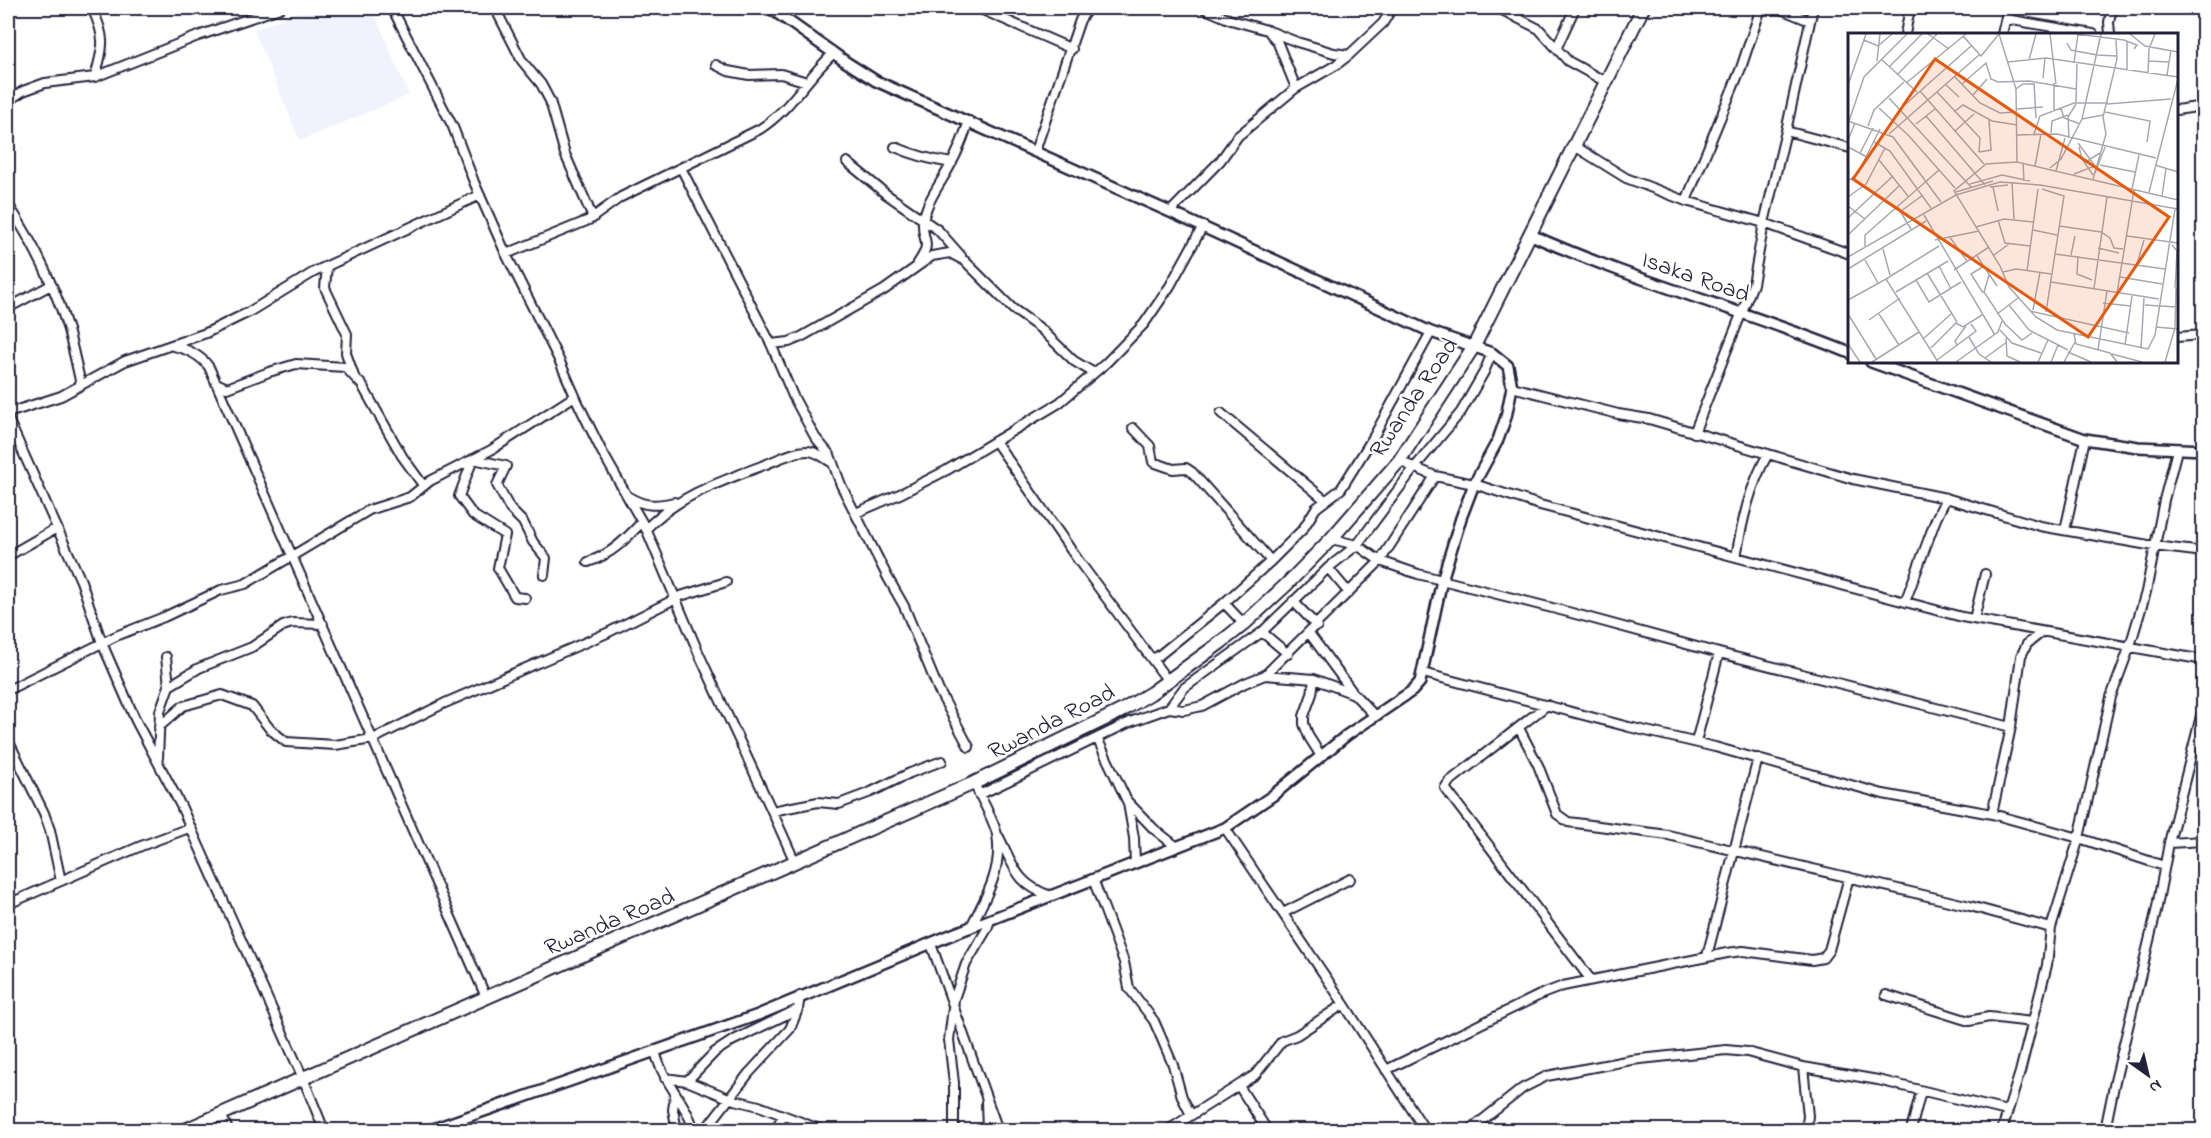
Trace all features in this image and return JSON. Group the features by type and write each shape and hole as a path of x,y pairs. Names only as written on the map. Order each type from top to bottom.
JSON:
{"highway":[{"name":"Rwanda Road","path":"185,1131 795,862 976,789 1121,711 1168,681 1244,624 1331,539 1399,461 1474,346 1643,8"}],"street":[{"path":"92,8 104,42 95,77"},
{"path":"8,101 23,91 45,83 95,77 198,36 280,8"},
{"path":"392,8 453,127 506,254 601,450 644,526 795,862"},
{"path":"495,8 522,61 541,84 550,101 565,154 593,218"},
{"path":"430,1131 758,1015 990,920 1226,828 1264,802 1375,716 1412,691 1420,682 1442,580 1467,498 1498,440 1512,387 1508,366 1492,353 1431,332 1203,226 876,81 770,8"},
{"path":"980,8 1072,49"},
{"path":"1035,151 1072,49 1080,20 1088,8"},
{"path":"1203,8 1231,20 1334,53 1349,55"},
{"path":"1170,212 1220,161 1238,135 1296,88 1349,55 1383,23 1392,8"},
{"path":"1498,8 1539,29 1568,61 1606,82"},
{"path":"1557,47 1575,8"},
{"path":"1686,201 1741,68 1761,8"},
{"path":"1778,8 1810,21"},
{"path":"1694,433 1752,284 1813,8"},
{"path":"1905,33 1910,8"},
{"path":"2002,33 2008,8"},
{"path":"2110,33 2109,22 2112,8"},
{"path":"2006,19 2087,33"},
{"path":"1267,30 1277,41 1296,88"},
{"path":"506,254 593,218 621,197 772,121 834,53"},
{"path":"716,65 728,71 749,75 781,74 807,82"},
{"path":"2178,110 2204,106"},
{"path":"915,267 926,249 927,241 923,222 935,191 952,163 969,121"},
{"path":"1786,131 1848,147"},
{"path":"1573,145 1626,178 1686,201 1764,223 1848,253"},
{"path":"895,147 915,156 952,163"},
{"path":"847,162 856,172 923,222 938,230 1013,309 1041,329 1074,361 1094,373"},
{"path":"681,168 771,344 800,410 815,437 830,455 841,485 904,606 939,691 969,747"},
{"path":"8,413 61,396 125,361 174,346 230,322 307,276 480,195"},
{"path":"8,204 33,245 51,285 67,328 81,385"},
{"path":"856,513 929,479 1059,403 1094,373 1144,324 1170,286 1203,226"},
{"name":"Isaka Road","path":"1530,234 1578,256 1742,312 1848,352"},
{"path":"771,344 789,342 833,320 884,290 932,256 946,252 957,255 965,261"},
{"path":"327,266 325,288 347,334 346,353 353,374"},
{"path":"8,308 51,285"},
{"path":"1153,658 1190,632 1271,561 1303,529 1316,508 1341,489 1431,332"},
{"path":"2178,337 2204,335"},
{"path":"174,346 184,348 206,363 216,383 486,997"},
{"path":"1169,708 1184,688 1262,632 1328,568 1356,545 1415,467 1461,412 1488,365 1492,353"},
{"path":"1874,363 2085,438 2138,447 2204,450"},
{"path":"216,383 227,388 296,364 345,367 353,374 372,402 402,456 423,485"},
{"path":"1512,387 1618,414 1649,419 1853,479 1946,498 2040,526 2154,546 2204,552"},
{"path":"8,690 102,643 221,590 242,585 369,510 410,497 423,485 473,459 575,396"},
{"path":"1221,412 1325,501"},
{"path":"8,419 55,528 81,581 102,643 136,721 181,806 303,1078 324,1131"},
{"path":"1133,428 1150,446 1153,462 1173,469 1186,468 1192,472 1271,561"},
{"path":"2065,530 2085,438"},
{"path":"995,441 1078,560 1168,681"},
{"path":"2002,1131 2020,1072 2047,965 2051,928 2079,838 2110,696 2130,646 2146,592 2154,546 2177,450"},
{"path":"588,562 606,555 662,513 687,498 720,483 793,454 812,451 833,463"},
{"path":"1736,557 1746,508 1768,454"},
{"path":"473,459 506,466 497,485 510,509 523,522 533,542 546,558 544,575"},
{"path":"473,459 459,496 472,515 505,535 498,568 515,597 525,598"},
{"path":"1399,461 1435,476 1474,484 1540,505 1974,620 2204,660"},
{"path":"1051,896 1035,891 1021,879 976,789 1139,718 1169,708 1184,710 1202,706 1265,675 1317,626 1380,561 1435,476"},
{"path":"628,496 637,502 651,506 687,498"},
{"path":"1905,602 1946,498"},
{"path":"8,556 55,528"},
{"path":"1331,539 1356,545 1380,561 1418,574 2011,727"},
{"path":"1328,568 1349,593"},
{"path":"1974,620 1985,574"},
{"path":"159,727 183,706 219,695 252,706 270,729 285,742 335,745 373,739 445,703 607,633 675,598 726,582"},
{"path":"1293,601 1317,626"},
{"path":"1224,603 1244,624"},
{"path":"169,686 199,668 252,647 283,626 307,622 323,624"},
{"path":"1262,632 1288,654"},
{"path":"1992,814 2011,727 2021,656 2027,644 2042,632"},
{"path":"1309,633 1354,694 1375,716"},
{"path":"1696,742 1719,653"},
{"path":"158,763 161,708 169,686 166,657"},
{"path":"1423,673 1758,758 1883,794 1992,814 2079,838 2164,866"},
{"path":"1265,675 1314,679 1354,694"},
{"path":"1314,679 1304,724 1309,738 1321,756"},
{"path":"2105,1131 2169,843 2204,704"},
{"path":"1547,705 1449,782 1445,788 1591,980"},
{"path":"1518,728 1538,765 1557,814 1572,823 1668,835 1970,906 2051,928"},
{"path":"1097,738 1127,801 1134,838 1135,863"},
{"path":"8,740 44,813 62,881"},
{"path":"1707,956 1758,758"},
{"path":"772,811 818,802 839,804 942,761"},
{"path":"1127,801 1154,829 1177,847"},
{"path":"8,904 141,846 189,828"},
{"path":"1226,828 1344,1004 1425,1131"},
{"path":"970,928 993,883 998,857 997,834"},
{"path":"2169,843 2204,841"},
{"path":"1386,1070 1551,990 1707,956 1743,951 1812,960 1823,958 1829,950 1849,877"},
{"path":"1093,879 1124,962 1130,988 1154,1021 1191,1115"},
{"path":"1283,913 1350,879"},
{"path":"954,1131 954,1083 949,1040 953,1009 966,964 990,920"},
{"path":"931,944 998,1131"},
{"path":"1886,995 1969,1021 1989,1017 2032,1022"},
{"path":"705,1131 749,1073 790,1029 798,1009 800,996"},
{"path":"1168,1131 1260,1070 1278,1044 1297,1035 1344,1004"},
{"path":"687,1081 715,1052 732,1041 798,1009"},
{"path":"655,1050 657,1063 694,1131"},
{"path":"1470,1131 1523,1088 1547,1076 1631,1060 1726,1050 1747,1052 1803,1067 1878,1080 2007,1111"},
{"path":"1803,1067 1808,1116 1806,1131"},
{"path":"665,1078 687,1081 822,1131"},
{"path":"1239,1086 1267,1131"},
{"path":"1911,1131 1921,1091"},
{"path":"986,1093 987,1131"},
{"path":"675,1095 673,1110 677,1131"},
{"path":"221,1114 228,1131"},
{"path":"775,1131 783,1116"}],"shaded area":[{"path":"307,8 372,8 409,95 300,141 254,30"}]}
